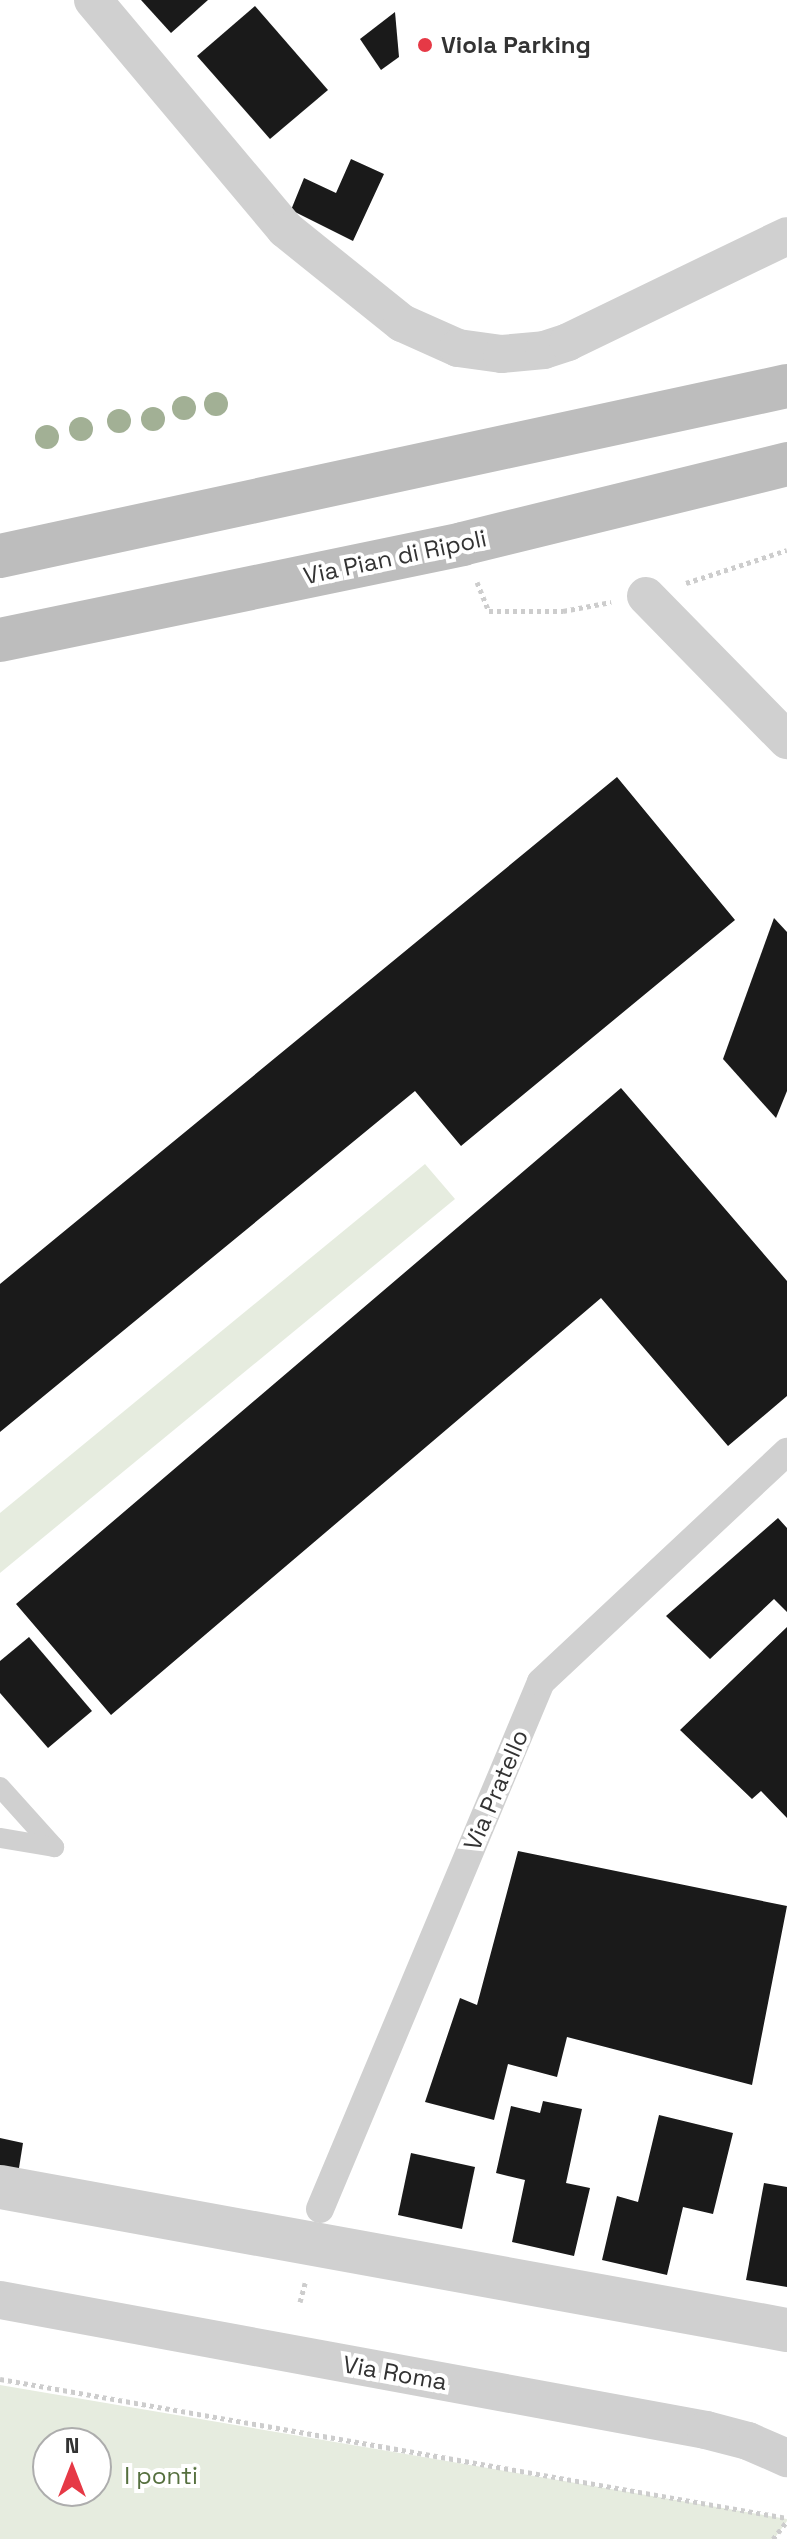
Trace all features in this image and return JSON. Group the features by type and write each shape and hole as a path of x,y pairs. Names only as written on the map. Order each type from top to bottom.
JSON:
{"main road":[{"path":"0,556 787,386"},
{"name":"Via Pian di Ripoli","path":"0,640 462,544 787,464"}],"street":[{"path":"93,0 285,229 402,323 458,348 502,354 544,350 568,342 787,236"},
{"path":"646,596 787,740"},
{"name":"Via Pratello","path":"320,2209 541,1682 787,1452"},
{"path":"0,2187 787,2330"},
{"name":"Via Roma","path":"0,2300 706,2430 748,2441 787,2458"}],"lane":[{"path":"0,1787 54,1847 0,1838"}],"path":[{"path":"0,2379 787,2520 773,2539"}],"green space":[{"path":"425,1164 455,1199 0,1573 0,1513"},
{"name":"I ponti","path":"0,2385 787,2519 774,2539 0,2539"}],"building":[{"path":"141,0 208,0 171,33"},
{"path":"255,6 328,90 270,139 197,56"},
{"path":"395,12 399,57 381,70 360,39"},
{"path":"351,159 384,174 353,241 291,210 304,178 336,193"},
{"path":"617,777 735,920 461,1146 415,1091 0,1432 0,1284"},
{"path":"774,918 787,932 787,1091 776,1118 723,1059"},
{"path":"621,1088 787,1281 787,1396 728,1446 601,1298 111,1715 16,1604"},
{"path":"778,1518 787,1528 787,1612 774,1599 710,1659 666,1616"},
{"path":"787,1627 787,1818 761,1791 752,1799 680,1730"},
{"path":"29,1637 92,1711 48,1748 0,1693 0,1661"},
{"path":"518,1851 787,1906 752,2085 567,2037 557,2077 508,2064 494,2120 425,2102 460,1998 477,2005"},
{"path":"543,2101 582,2109 566,2183 590,2188 574,2256 512,2242 525,2180 496,2173 511,2106 540,2113"},
{"path":"659,2115 733,2133 713,2214 683,2207 667,2275 602,2260 617,2196 638,2202"},
{"path":"0,2138 23,2143 18,2174 0,2171"},
{"path":"411,2153 475,2167 462,2229 398,2215"},
{"path":"764,2183 787,2187 787,2287 746,2280"}],"place":[{"name":"Viola Parking","path":"425,45"}]}
